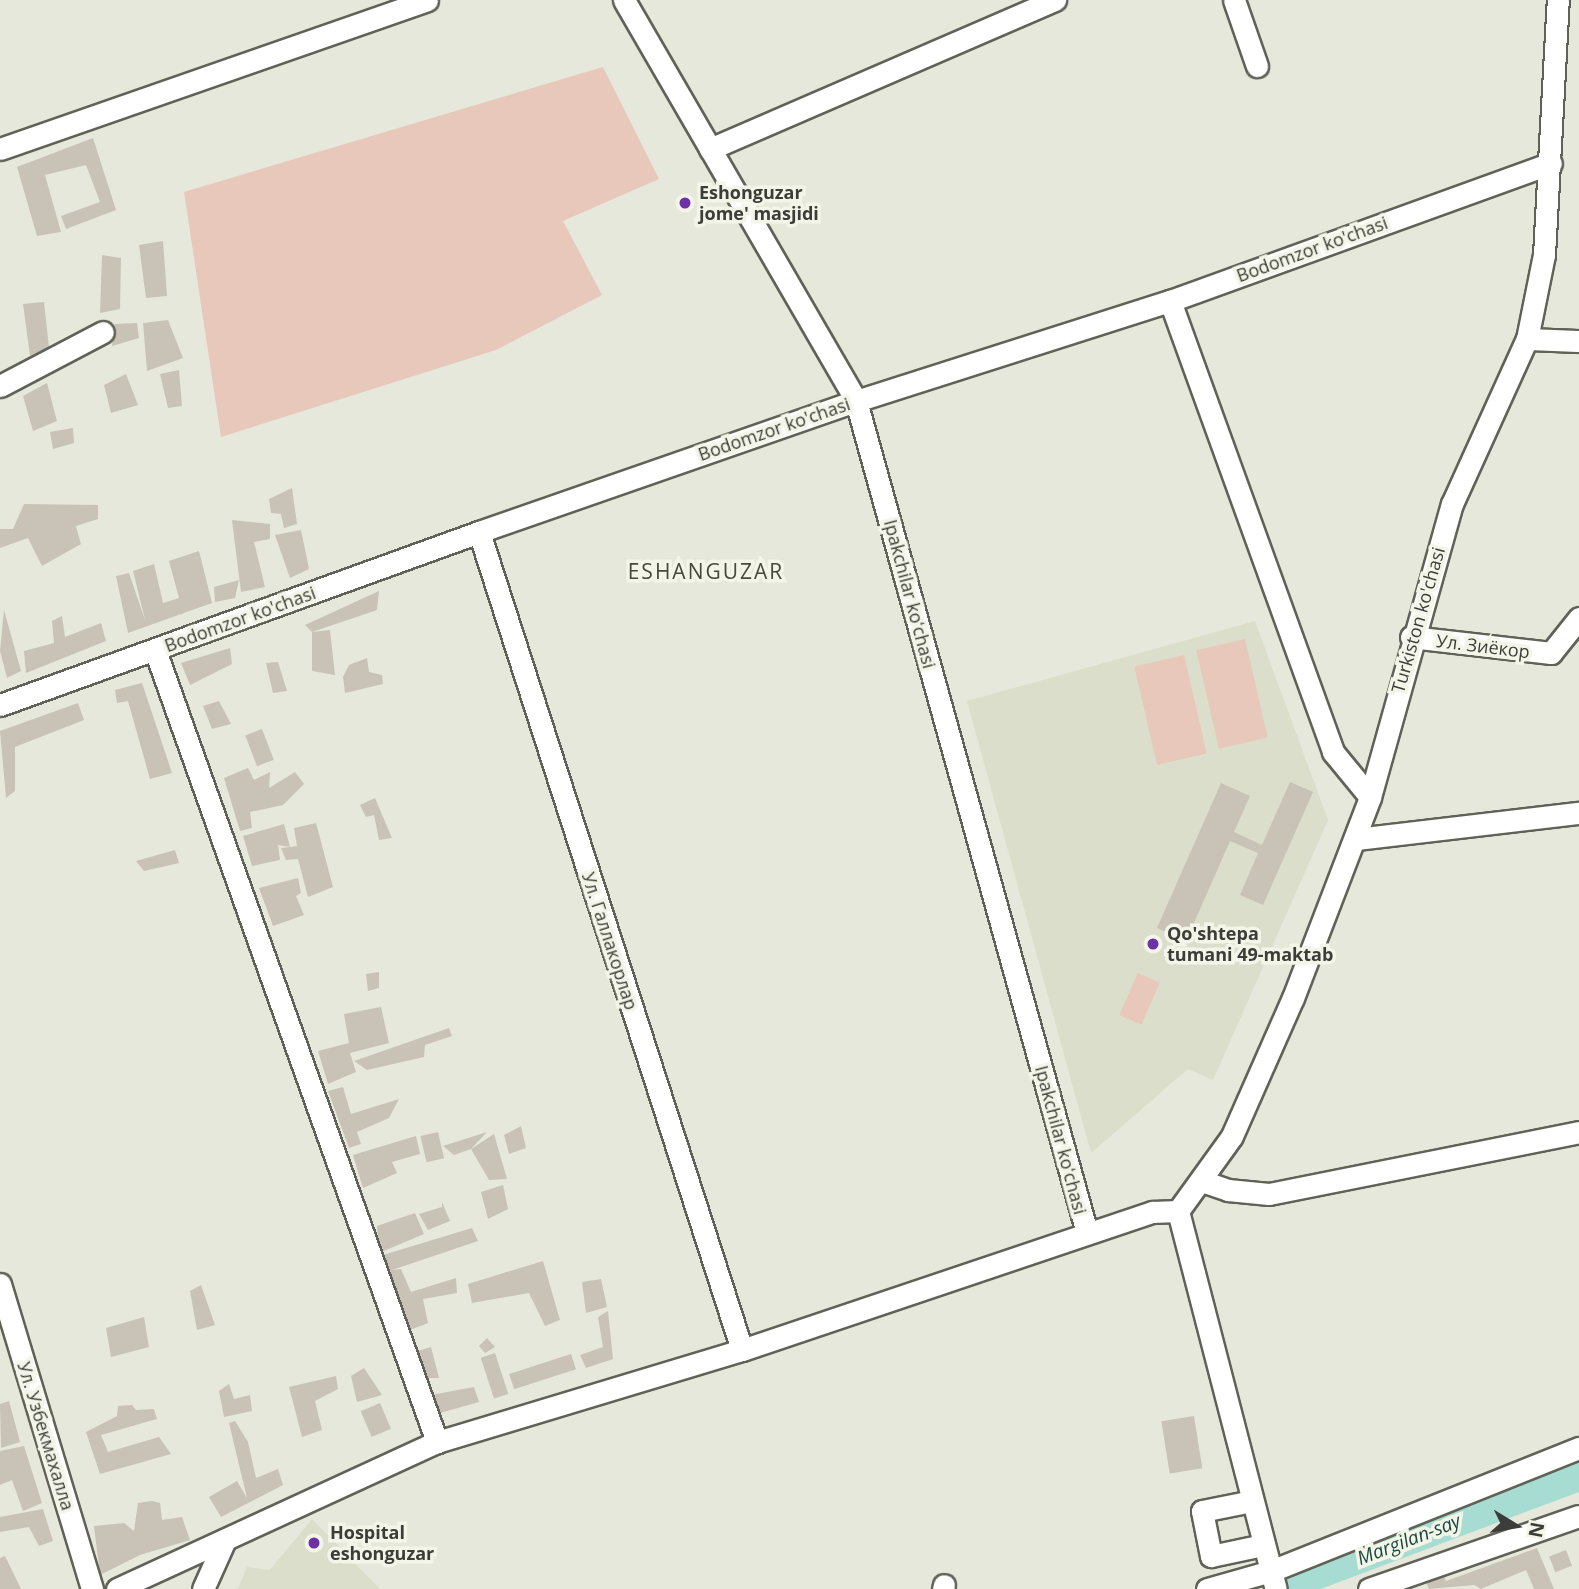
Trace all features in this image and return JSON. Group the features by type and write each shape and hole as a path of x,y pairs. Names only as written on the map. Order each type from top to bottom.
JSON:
{"street":[{"path":"0,149 427,0"},
{"name":"Ipakchilar koʻchasi","path":"624,0 856,401 1087,1233"},
{"path":"710,149 1055,0"},
{"path":"1234,0 1257,66"},
{"name":"Turkiston ko'chasi","path":"1178,1211 1232,1136 1356,839 1370,797 1411,637 1452,504 1527,339 1544,255 1558,0"},
{"name":"Bodomzor ko'chasi","path":"0,705 479,532 856,401 1170,301 1551,163"},
{"path":"1170,301 1333,752 1370,797"},
{"path":"0,386 103,332"},
{"path":"1527,339 1579,341"},
{"name":"Ул. Галлакорлар","path":"479,532 742,1350"},
{"name":"Ул. Зиёкор","path":"1411,637 1551,653 1579,618"},
{"path":"155,650 437,1442"},
{"path":"1356,839 1579,813"},
{"path":"1202,1181 1228,1190 1269,1194 1579,1132"},
{"path":"117,1589 437,1442 742,1350 1152,1212 1178,1211 1269,1566"},
{"name":"Ул. Узбекмахалла","path":"0,1284 92,1589"},
{"path":"1252,1501 1202,1511 1214,1587 1579,1448"},
{"path":"1369,1589 1579,1516"},
{"path":"203,1589 224,1542"},
{"path":"1211,1556 1269,1566"}],"shaded area":[{"path":"603,67 659,179 563,221 602,295 496,350 221,437 184,192"},
{"name":"Qo'shtepa tumani 49-maktab","path":"1255,621 1328,820 1213,1080 1188,1069 1091,1153 967,701"},
{"path":"1245,639 1268,737 1219,749 1196,650"},
{"path":"1184,655 1207,753 1157,765 1134,666"},
{"path":"1138,973 1160,983 1141,1025 1119,1015"},
{"name":"Hospital eshonguzar","path":"312,1519 380,1589 238,1589 247,1567 270,1570"}],"building":[{"path":"93,138 116,210 66,229 61,216 100,202 86,165 45,175 61,232 37,236 17,167"},
{"path":"163,241 167,296 146,298 139,245"},
{"path":"102,255 121,258 120,309 100,313"},
{"path":"44,302 49,347 30,356 23,304"},
{"path":"168,320 183,358 147,371 143,323"},
{"path":"137,323 139,338 112,346 115,324"},
{"path":"179,370 182,406 168,408 160,374"},
{"path":"126,374 138,405 111,413 104,385"},
{"path":"47,383 57,421 33,431 23,396"},
{"path":"73,428 74,443 53,449 50,432"},
{"path":"292,488 297,524 284,528 281,514 271,513 269,499"},
{"path":"24,504 98,505 98,519 76,526 81,544 42,566 28,538 0,548 0,529 13,529"},
{"path":"232,520 270,524 270,539 254,542 265,587 241,592"},
{"path":"301,530 309,569 290,578 275,535"},
{"path":"199,551 212,603 128,633 116,576 129,573 145,620 133,571 154,564 163,603 179,598 169,561"},
{"path":"239,580 235,598 215,602 214,587"},
{"path":"379,591 377,610 312,632 305,625"},
{"path":"4,610 21,671 7,678 0,651"},
{"path":"62,616 65,637 101,623 106,641 26,673 24,651 54,643 52,621"},
{"path":"330,630 335,675 312,671 312,632"},
{"path":"230,648 232,664 190,685 181,663"},
{"path":"367,658 369,672 382,675 383,684 345,693 343,677 349,665"},
{"path":"278,662 287,691 273,693 266,663"},
{"path":"142,683 172,773 150,779 128,701 117,703 115,690"},
{"path":"219,701 231,724 212,729 203,706"},
{"path":"78,703 84,720 15,747 15,791 6,798 0,731"},
{"path":"262,729 274,760 257,766 245,735"},
{"path":"248,768 254,780 270,772 269,788 295,772 304,784 283,805 250,812 252,828 240,831 224,778"},
{"path":"1290,782 1313,792 1263,905 1240,895 1258,853 1230,841 1186,941 1157,928 1221,783 1250,796 1234,832 1262,845"},
{"path":"375,798 392,838 379,840 374,815 366,817 360,805"},
{"path":"316,823 333,887 308,897 298,859 286,860 281,848 297,846 294,828"},
{"path":"284,824 290,847 278,845 280,860 252,866 243,836"},
{"path":"175,850 179,863 144,871 136,861"},
{"path":"298,878 301,893 296,896 304,915 273,926 259,888"},
{"path":"379,972 379,988 368,991 366,974"},
{"path":"381,1007 389,1043 350,1053 356,1072 328,1084 318,1051 349,1043 344,1014"},
{"path":"449,1028 452,1036 425,1045 424,1057 367,1070 354,1061"},
{"path":"343,1087 351,1114 399,1099 389,1118 357,1132 361,1144 349,1148 328,1091"},
{"path":"521,1126 526,1148 509,1154 504,1135"},
{"path":"438,1132 444,1158 427,1162 420,1136"},
{"path":"487,1132 471,1149 454,1155 443,1146"},
{"path":"494,1134 507,1179 489,1180 471,1149"},
{"path":"416,1136 420,1154 392,1162 397,1173 363,1188 353,1155"},
{"path":"503,1185 508,1209 488,1219 481,1192"},
{"path":"442,1202 450,1221 428,1230 419,1214 442,1207"},
{"path":"415,1213 424,1234 379,1253 377,1226"},
{"path":"472,1228 478,1241 392,1270 401,1269 411,1292 456,1278 457,1293 423,1299 428,1323 410,1330 383,1255"},
{"path":"543,1261 560,1320 545,1326 529,1293 472,1303 468,1284"},
{"path":"601,1279 607,1307 586,1313 582,1282"},
{"path":"201,1285 215,1325 197,1330 190,1291"},
{"path":"608,1311 613,1359 586,1368 580,1355 603,1347 598,1317"},
{"path":"144,1317 149,1347 111,1357 106,1328"},
{"path":"487,1338 495,1347 485,1353 479,1346"},
{"path":"431,1347 439,1378 428,1378 418,1351"},
{"path":"495,1353 508,1394 494,1399 481,1358"},
{"path":"571,1354 576,1369 514,1389 509,1374"},
{"path":"364,1368 382,1395 357,1402 351,1376"},
{"path":"336,1376 338,1389 315,1401 322,1430 302,1437 289,1387"},
{"path":"229,1384 234,1399 250,1395 252,1411 224,1417 219,1391"},
{"path":"474,1387 479,1402 440,1413 431,1395"},
{"path":"9,1401 20,1442 1,1448 0,1404"},
{"path":"380,1403 391,1429 372,1437 361,1411"},
{"path":"132,1405 136,1410 154,1409 157,1419 101,1435 108,1452 159,1437 171,1454 100,1474 86,1432 117,1416 118,1406"},
{"path":"1194,1416 1202,1468 1170,1474 1161,1421"},
{"path":"235,1421 248,1442 256,1478 278,1469 283,1485 221,1517 209,1497 237,1481 247,1498 229,1423"},
{"path":"24,1446 42,1503 23,1511 12,1480 0,1485 0,1451"},
{"path":"138,1503 160,1503 162,1520 182,1517 190,1540 140,1555 100,1575 94,1526 124,1523 134,1531"},
{"path":"43,1509 53,1541 39,1546 29,1527 0,1532 0,1517"},
{"path":"1537,1548 1554,1589 1534,1589 1526,1570 1481,1589 1474,1585 1429,1589 1424,1577 1442,1570 1446,1581"},
{"path":"1566,1550 1572,1566 1555,1572 1549,1556"},
{"path":"5,1556 21,1589 0,1589 0,1558"}],"waterway":[{"name":"Margilan-say","path":"1278,1589 1579,1476"}],"place":[{"name":"Eshonguzar jome' masjidi","path":"685,203"},
{"name":"Qo'shtepa tumani 49-maktab","path":"1153,944"},
{"name":"Hospital eshonguzar","path":"314,1543"}],"district":[{"name":"ESHANGUZAR","path":"706,571"}]}
